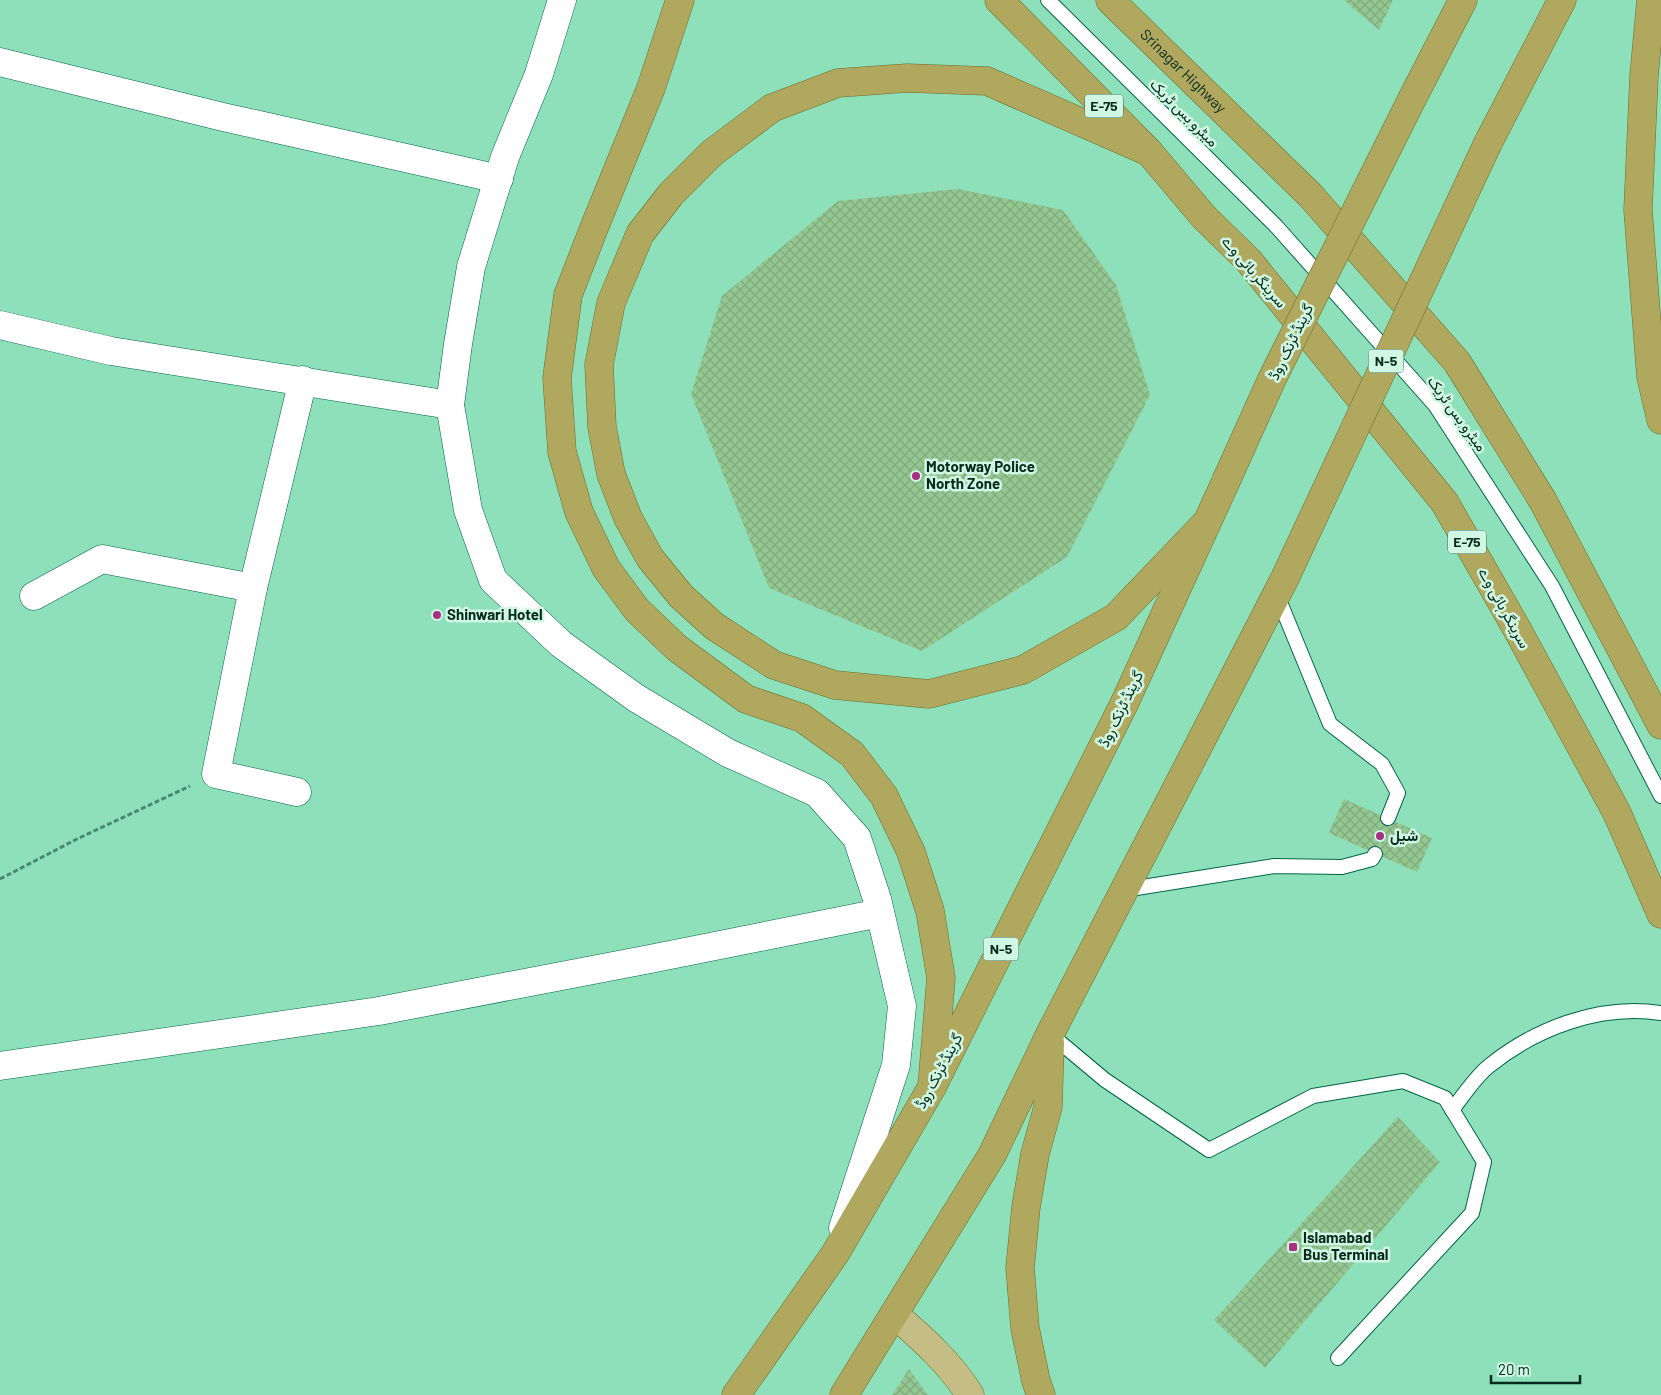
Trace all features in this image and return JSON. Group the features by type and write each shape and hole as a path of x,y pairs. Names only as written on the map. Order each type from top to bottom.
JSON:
{"highway":[{"path":"680,0 651,88 568,296 557,378 562,452 578,512 606,568 637,610 677,648 746,699 802,718 852,754 884,796 911,852 930,911 941,978 932,1087"},
{"name":"E-75","path":"999,0 1149,152"},
{"name":"Srinagar Highway","path":"1110,0 1310,195 1457,362 1544,501 1661,725"},
{"name":"گرینڈ ٹرنک روڈ","path":"736,1395 835,1254 932,1087 1125,702 1272,379 1463,0"},
{"name":"N-5","path":"844,1395 992,1155 1050,1034 1281,587 1488,143 1562,0"},
{"path":"1650,0 1644,76 1638,210 1651,377 1661,420"},
{"path":"1149,152 987,81 907,78 838,83 772,108 712,153 671,194 640,234 609,312 599,365 602,427 611,474 628,518 650,558 681,596 714,626 774,665 835,685 929,694 1023,670 1116,616 1207,522"},
{"name":"سرینگر ہائی وے","path":"1149,152 1204,217 1249,261 1445,504 1517,629 1616,813 1661,914"},
{"path":"1041,1395 1036,1381 1025,1328 1020,1268 1026,1207 1035,1154 1048,1107 1050,1034"}],"main road":[{"path":"894,1314 929,1344 960,1380 970,1395"}],"street":[{"path":"562,0 539,74 505,157 471,267 450,405 468,510 493,580 561,644 636,698 728,753 817,793 857,838 877,899 902,1006 896,1065 835,1254"},
{"path":"0,62 232,119 499,179"},
{"path":"0,325 112,351 304,380 450,405"},
{"path":"297,792 216,774 254,588 304,380"},
{"path":"34,596 102,559 254,588"},
{"path":"0,1066 379,1011 880,913"}],"lane":[{"name":"میٹرو بس ٹریک","path":"1048,0 1276,226 1435,405 1552,586 1661,796"},
{"path":"1281,587 1330,724 1382,764 1398,793 1388,818"},
{"path":"1124,890 1274,866 1342,868 1372,859 1375,854"},
{"path":"1452,1110 1488,1067 1525,1041 1570,1022 1610,1012 1661,1013"},
{"path":"1050,1034 1105,1080 1209,1150 1313,1096 1403,1081 1445,1098 1484,1162 1472,1213 1338,1358"}],"path":[{"path":"0,879 77,839 216,774"}],"building":[{"path":"1344,0 1393,0 1379,30"},
{"name":"Motorway Police North Zone","path":"958,189 1063,210 1116,285 1150,395 1067,557 922,651 769,588 691,394 722,296 838,201"},
{"name":"شیل","path":"1344,799 1432,838 1417,872 1329,833"},
{"path":"1398,1117 1440,1162 1265,1368 1214,1320"},
{"path":"909,1369 928,1395 892,1395"}],"place":[{"name":"Motorway Police North Zone","path":"916,476"},
{"name":"Shinwari Hotel","path":"437,615"},
{"name":"شیل","path":"1380,836"},
{"name":"Islamabad Bus Terminal","path":"1293,1247"}]}
